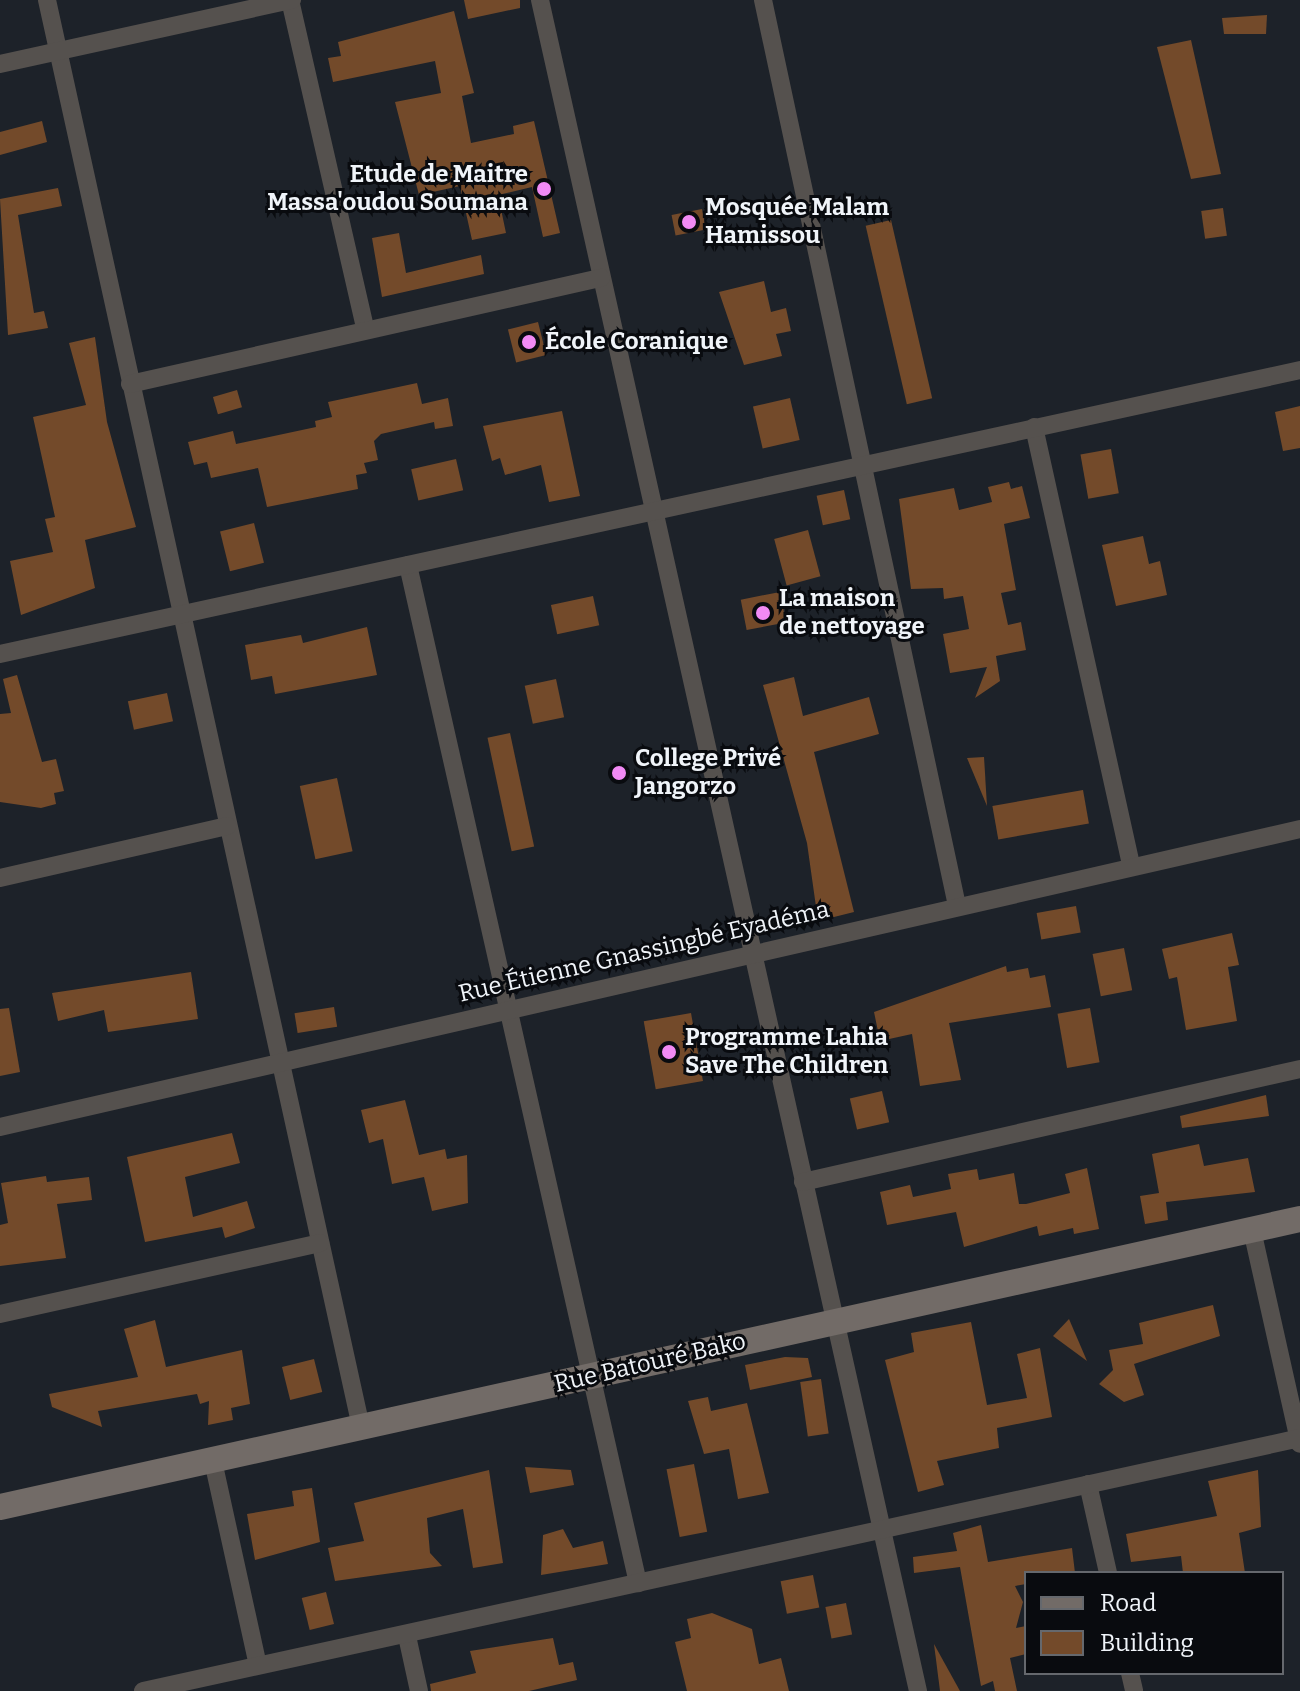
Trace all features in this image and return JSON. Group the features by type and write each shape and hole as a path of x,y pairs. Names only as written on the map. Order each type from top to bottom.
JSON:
{"main road":[{"name":"Rue Batouré Bako","path":"0,1507 1300,1219"}],"street":[{"path":"47,0 361,1427"},
{"path":"0,64 291,0 365,328"},
{"path":"540,0 654,509 749,954 918,1691"},
{"path":"763,0 859,464 957,906"},
{"path":"130,384 365,328 601,278"},
{"path":"0,654 1300,370"},
{"path":"1034,427 1131,866"},
{"path":"408,565 638,1583"},
{"path":"0,878 227,826"},
{"name":"Rue Étienne Gnassingbé Eyadéma","path":"0,1127 279,1059 1300,829"},
{"path":"803,1182 1300,1069"},
{"path":"143,1691 1300,1440 1252,1230"},
{"path":"0,1314 320,1243"},
{"path":"213,1461 258,1665"},
{"path":"1088,1484 1108,1571"},
{"path":"407,1636 419,1691"}],"building":[{"path":"464,0 520,0 520,8 468,19"},
{"path":"454,11 474,93 462,96 471,143 514,134 513,126 534,121 560,233 543,237 532,187 498,195 506,233 472,240 460,186 419,195 395,102 441,93 435,61 333,82 328,58 341,56 338,42"},
{"path":"1267,15 1266,34 1224,34 1222,18"},
{"path":"1191,40 1221,174 1191,179 1157,47"},
{"path":"42,121 47,142 0,155 0,132"},
{"path":"58,188 62,206 18,215 34,313 44,311 48,328 8,335 0,199"},
{"path":"1223,208 1227,236 1205,239 1201,211"},
{"path":"702,209 706,230 676,236 672,215"},
{"path":"891,220 932,398 907,404 866,226"},
{"path":"399,233 406,273 481,255 484,274 382,297 372,238"},
{"path":"764,281 771,312 786,308 791,331 776,334 782,356 744,365 719,292"},
{"path":"538,322 546,355 516,362 508,329"},
{"path":"95,337 107,422 136,527 85,540 95,588 21,615 10,561 53,552 45,519 55,517 33,417 86,405 69,343"},
{"path":"417,383 422,404 448,398 453,426 435,429 434,422 381,434 374,441 378,460 364,463 367,473 356,475 358,489 267,507 258,468 211,478 207,462 194,465 188,442 233,431 236,444 316,427 315,421 332,417 328,402"},
{"path":"237,390 242,407 218,414 213,397"},
{"path":"790,398 800,440 763,448 753,407"},
{"path":"1300,406 1300,448 1283,451 1275,412"},
{"path":"562,411 580,496 549,502 541,465 505,475 500,458 492,461 483,426"},
{"path":"1111,449 1119,493 1088,499 1080,454"},
{"path":"456,459 463,490 418,501 411,469"},
{"path":"1009,482 1011,489 1022,486 1030,518 1004,524 1016,590 1001,593 1008,625 1021,622 1026,650 996,656 1000,681 975,698 987,667 950,673 943,634 969,629 963,596 944,599 943,588 911,589 899,499 954,488 959,510 992,502 988,487"},
{"path":"844,490 850,519 823,525 817,496"},
{"path":"254,523 264,563 230,571 220,531"},
{"path":"808,530 820,576 787,585 774,539"},
{"path":"1143,536 1149,564 1160,561 1167,595 1116,606 1102,545"},
{"path":"780,592 786,622 747,630 741,600"},
{"path":"593,596 599,625 557,634 551,605"},
{"path":"367,627 377,675 275,694 272,676 251,680 245,645 301,635 303,643"},
{"path":"17,675 42,762 56,759 64,791 54,793 56,804 41,808 0,802 0,714 11,713 3,679"},
{"path":"794,677 803,716 869,697 879,734 814,752 854,912 818,921 807,843 763,685"},
{"path":"556,679 564,717 533,724 525,686"},
{"path":"167,693 173,721 134,730 128,701"},
{"path":"510,733 534,846 512,851 488,738"},
{"path":"984,757 987,806 967,758"},
{"path":"337,778 353,851 315,859 300,786"},
{"path":"1083,790 1089,823 998,839 992,806"},
{"path":"1076,906 1081,933 1041,940 1037,913"},
{"path":"1232,933 1239,965 1228,967 1237,1021 1186,1030 1177,977 1169,979 1162,949"},
{"path":"1124,948 1132,990 1101,996 1093,954"},
{"path":"1006,966 1007,972 1028,968 1030,978 1045,975 1051,1007 949,1023 961,1080 920,1086 912,1034 880,1041 874,1012"},
{"path":"191,972 198,1019 108,1032 104,1010 58,1021 52,993"},
{"path":"334,1007 337,1027 298,1033 294,1013"},
{"path":"9,1008 20,1072 0,1076 0,1009"},
{"path":"1090,1008 1100,1062 1067,1068 1058,1014"},
{"path":"691,1013 703,1081 656,1089 644,1021"},
{"path":"882,1091 889,1122 857,1130 850,1098"},
{"path":"1266,1095 1269,1116 1182,1128 1180,1116"},
{"path":"405,1100 419,1155 445,1149 447,1159 467,1155 468,1203 432,1211 424,1177 392,1184 383,1139 369,1143 361,1110"},
{"path":"232,1133 240,1163 185,1177 193,1217 247,1201 255,1228 225,1238 222,1227 145,1242 127,1157"},
{"path":"1199,1144 1204,1166 1248,1158 1255,1192 1166,1202 1168,1220 1145,1224 1140,1196 1159,1193 1152,1154"},
{"path":"1087,1168 1099,1229 1074,1234 1073,1228 1039,1236 1037,1226 964,1247 956,1212 887,1225 880,1192 910,1185 913,1197 951,1189 948,1174 977,1169 979,1180 1014,1173 1019,1204 1026,1204 1070,1193 1065,1174"},
{"path":"46,1176 47,1182 89,1177 92,1200 57,1204 66,1258 0,1266 0,1225 8,1223 1,1183"},
{"path":"1213,1305 1220,1336 1134,1364 1144,1395 1124,1402 1099,1384 1113,1370 1109,1350 1143,1344 1139,1323"},
{"path":"1069,1319 1087,1361 1053,1336"},
{"path":"155,1320 166,1367 242,1350 250,1404 231,1408 233,1420 208,1425 209,1401 200,1404 197,1394 98,1411 102,1427 52,1407 49,1394 138,1377 124,1329"},
{"path":"971,1322 987,1405 1027,1398 1017,1354 1040,1348 1052,1417 997,1428 999,1448 937,1461 944,1485 918,1492 885,1360 914,1352 911,1333"},
{"path":"785,1357 808,1358 812,1377 750,1390 745,1365"},
{"path":"314,1359 322,1392 290,1400 282,1367"},
{"path":"821,1379 829,1433 808,1436 800,1382"},
{"path":"708,1397 711,1411 747,1403 769,1493 738,1499 729,1449 704,1454 688,1401"},
{"path":"694,1464 707,1532 680,1537 667,1469"},
{"path":"525,1467 571,1470 574,1485 530,1493"},
{"path":"489,1470 503,1563 473,1568 463,1509 427,1518 430,1553 442,1566 335,1581 328,1548 364,1541 354,1503"},
{"path":"1258,1470 1261,1527 1239,1533 1245,1571 1183,1571 1181,1556 1131,1562 1126,1534 1217,1516 1208,1481"},
{"path":"312,1488 320,1542 255,1560 247,1514 294,1506 292,1491"},
{"path":"981,1525 988,1562 1072,1548 1075,1571 1024,1571 1024,1584 1015,1586 1023,1602 1016,1628 1024,1626 1024,1654 1010,1658 1017,1691 995,1691 993,1681 981,1686 960,1567 914,1573 913,1557 957,1551 953,1533"},
{"path":"563,1529 573,1548 603,1541 608,1564 541,1575 543,1535"},
{"path":"813,1575 819,1607 787,1614 781,1581"},
{"path":"326,1592 334,1624 310,1630 302,1598"},
{"path":"846,1603 852,1634 831,1638 825,1607"},
{"path":"712,1613 752,1629 759,1664 781,1658 789,1691 687,1691 675,1642 691,1638 687,1619"},
{"path":"553,1638 559,1665 573,1662 577,1680 529,1691 431,1691 430,1684 476,1673 470,1651"},
{"path":"934,1644 960,1691 940,1691"}],"place":[{"name":"Etude de Maitre Massa'oudou Soumana","path":"544,189"},
{"name":"Mosquée Malam Hamissou","path":"689,222"},
{"name":"École Coranique","path":"529,342"},
{"name":"La maison de nettoyage","path":"763,613"},
{"name":"College Privé Jangorzo","path":"619,773"},
{"name":"Programme Lahia Save The Children","path":"669,1052"}]}
